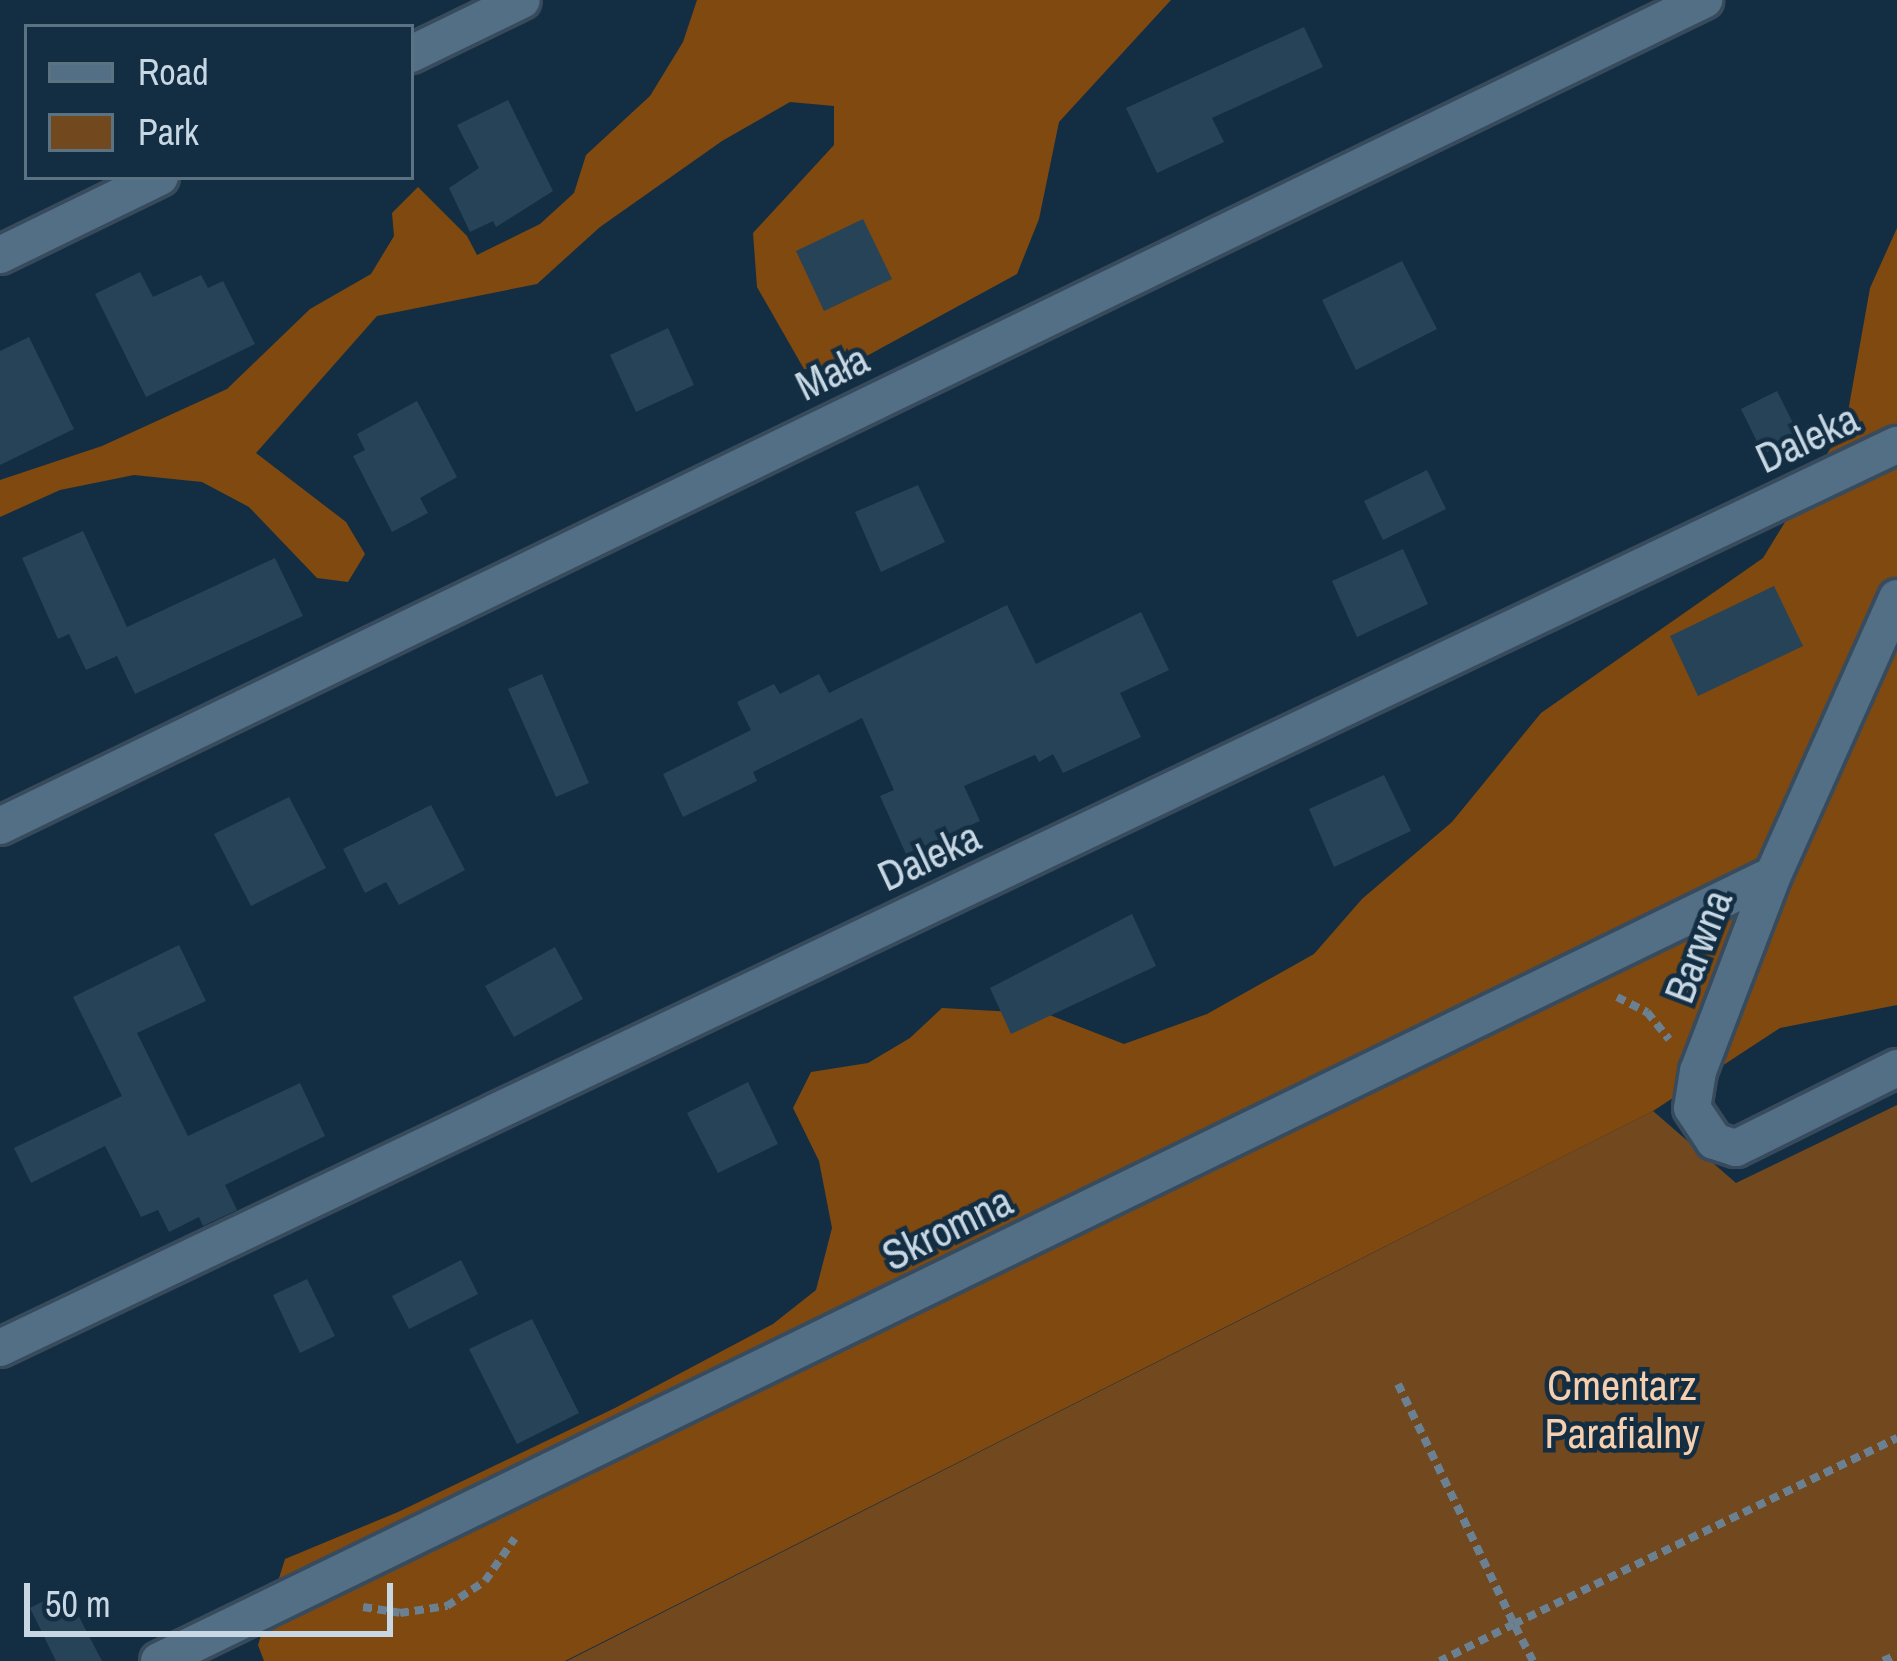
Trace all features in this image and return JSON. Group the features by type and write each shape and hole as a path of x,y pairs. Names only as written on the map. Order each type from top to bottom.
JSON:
{"street":[{"path":"414,53 522,0"},
{"name":"Mała","path":"0,826 1704,0"},
{"path":"0,255 154,180"},
{"name":"Daleka","path":"0,1348 1897,445"},
{"name":"Barwna","path":"1897,598 1773,875 1698,1071 1692,1108 1714,1141 1736,1148 1897,1069"},
{"name":"Skromna","path":"159,1661 1773,875"}],"path":[{"path":"1608,996 1647,1012 1698,1071"},
{"path":"1398,1384 1533,1661"},
{"path":"1440,1661 1897,1438"},
{"path":"1883,1661 1897,1654"}],"green space":[{"name":"Cmentarz Parafialny","path":"1897,1105 1897,1661 567,1661 1653,1111 1736,1183"}],"shaded area":[{"path":"697,0 1171,0 1059,122 1039,219 1017,274 841,370 804,369 757,287 753,233 834,145 834,106 790,102 722,141 600,227 537,284 377,316 256,453 346,522 365,554 348,582 317,578 249,507 202,482 134,475 60,490 0,517 0,480 102,446 227,389 310,309 371,274 394,236 392,213 418,187 467,236 477,255 540,224 574,193 586,155 650,96 683,42"},
{"path":"1897,228 1897,1005 1780,1028 1653,1111 565,1661 264,1661 258,1645 285,1559 398,1512 615,1408 773,1324 816,1290 832,1228 819,1161 793,1108 811,1072 868,1063 910,1038 942,1008 1047,1014 1124,1044 1207,1014 1314,954 1362,899 1452,822 1541,713 1763,558 1846,423 1870,288"}],"building":[{"path":"1304,27 1323,67 1212,118 1224,142 1157,173 1126,108"},
{"path":"508,100 553,191 496,227 493,221 470,232 449,188 479,168 457,125"},
{"path":"863,219 892,279 824,311 796,251"},
{"path":"1402,261 1437,329 1356,370 1322,300"},
{"path":"140,272 153,297 201,275 208,288 223,281 255,344 146,397 95,294"},
{"path":"668,328 694,385 636,412 610,355"},
{"path":"29,337 74,429 0,465 0,351"},
{"path":"1777,391 1800,437 1763,454 1741,409"},
{"path":"417,401 457,477 420,498 428,513 392,532 353,456 365,450 357,434"},
{"path":"1427,470 1446,509 1383,540 1364,501"},
{"path":"918,485 945,542 881,572 855,512"},
{"path":"83,531 127,627 275,558 303,616 135,694 117,656 86,670 69,634 58,639 22,558"},
{"path":"1403,549 1428,604 1357,637 1332,581"},
{"path":"1774,586 1803,646 1698,696 1670,636"},
{"path":"1007,605 1036,664 1141,612 1169,670 1120,693 1141,737 1063,773 1053,754 1039,762 1035,755 964,786 980,821 906,854 880,796 894,790 862,718 753,772 757,781 683,817 663,774 751,730 737,702 774,684 780,694 819,674 829,693"},
{"path":"542,674 589,783 556,797 508,689"},
{"path":"1384,775 1411,831 1334,867 1309,809"},
{"path":"289,797 326,868 251,906 214,834"},
{"path":"431,805 465,870 399,905 386,882 365,893 343,849"},
{"path":"1132,914 1156,966 1011,1034 990,988"},
{"path":"179,945 206,1001 137,1033 188,1136 300,1083 325,1136 225,1185 237,1210 203,1226 199,1217 169,1232 158,1210 141,1217 105,1146 31,1183 14,1148 122,1096 73,997"},
{"path":"555,947 583,999 514,1037 485,986"},
{"path":"748,1082 778,1144 718,1173 687,1113"},
{"path":"461,1260 478,1294 409,1329 392,1296"},
{"path":"307,1279 335,1336 300,1353 273,1295"},
{"path":"532,1319 579,1413 517,1444 469,1349"},
{"path":"65,1590 102,1661 56,1661 30,1608"}]}
